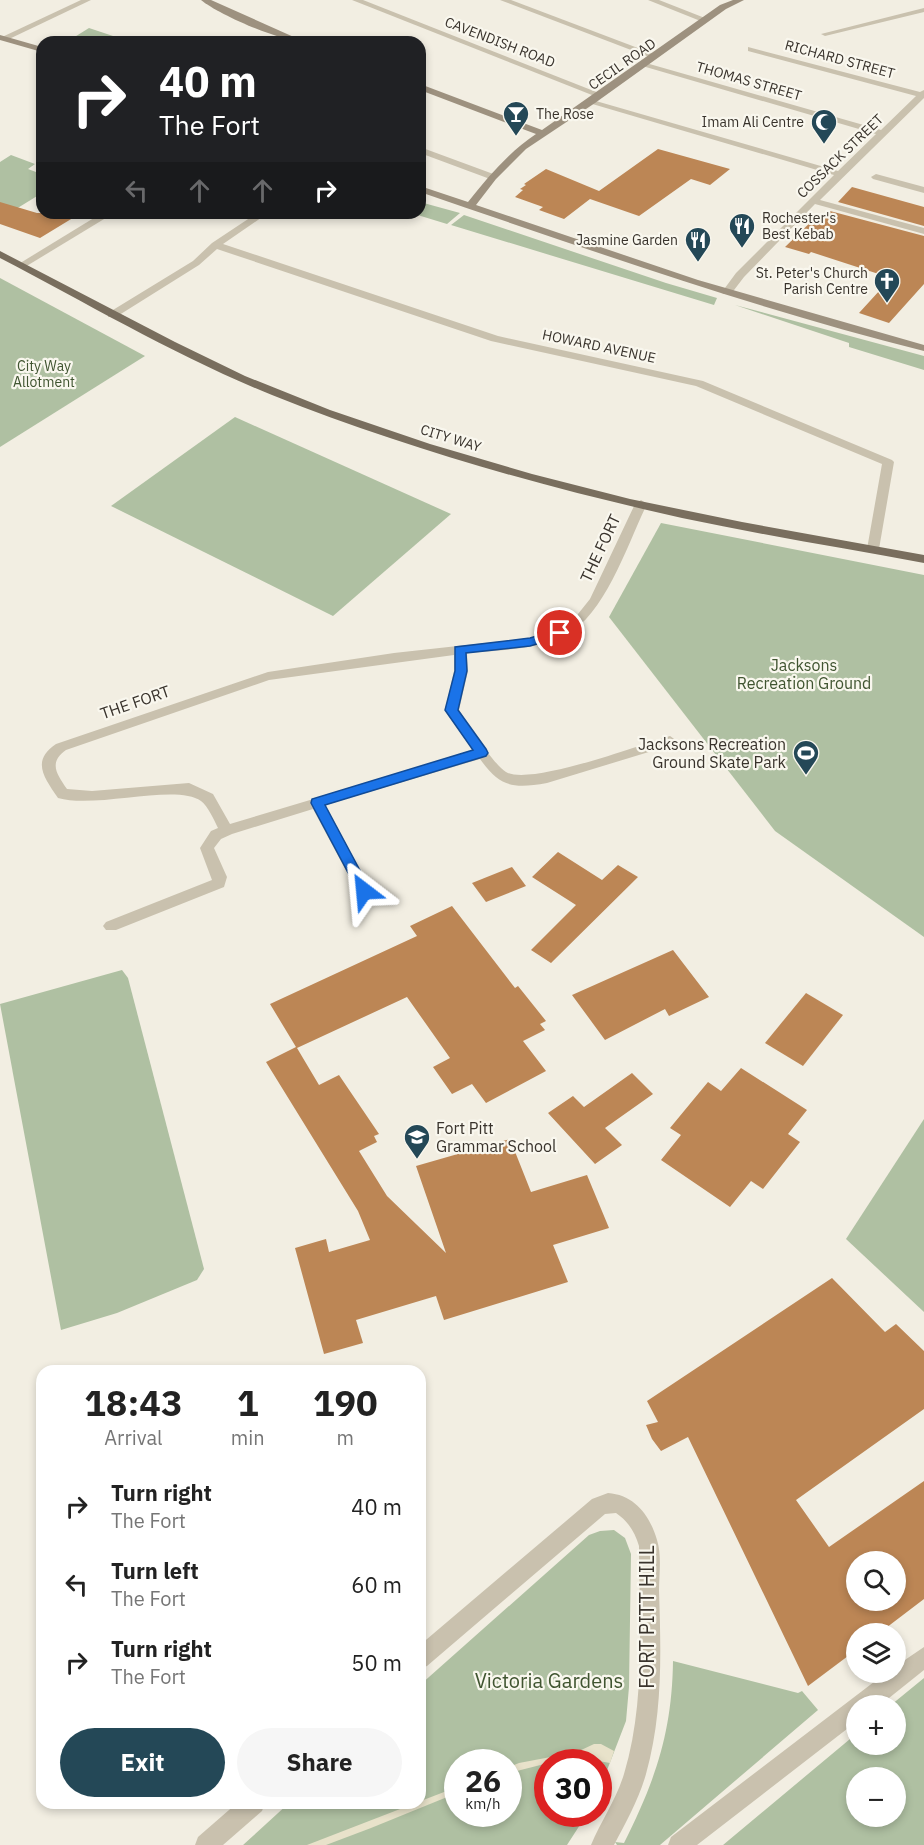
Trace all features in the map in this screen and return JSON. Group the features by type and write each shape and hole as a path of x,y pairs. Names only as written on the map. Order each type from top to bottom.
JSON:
{"main road":[{"name":"CITY WAY","path":"0,254 112,315 234,375 329,413 469,459 641,504 924,559"}],"street":[{"path":"2,38 87,0"},
{"path":"205,0 252,23 286,36"},
{"name":"CAVENDISH ROAD","path":"356,0 596,98 840,174"},
{"path":"504,0 655,56"},
{"path":"652,0 706,20"},
{"name":"CECIL ROAD","path":"471,205 493,177 523,147 596,98 724,6 741,0"},
{"path":"825,34 924,10"},
{"path":"2,38 36,48"},
{"name":"RICHARD STREET","path":"751,49 923,94"},
{"name":"THOMAS STREET","path":"643,65 883,133"},
{"path":"426,89 544,134"},
{"name":"COSSACK STREET","path":"727,292 740,275 813,201 923,94"},
{"path":"426,152 493,177"},
{"path":"876,177 924,190"},
{"path":"426,191 451,201 471,205 520,225 727,292 924,348"},
{"path":"813,201 924,231"},
{"path":"22,265 99,219"},
{"path":"112,315 196,263 215,244 254,219"},
{"name":"HOWARD AVENUE","path":"215,244 495,339 699,383 888,462 873,549"},
{"name":"THE FORT","path":"227,830 208,798 191,789 92,796 63,794 51,776 48,759 56,751 68,745 268,676 543,639 564,632 578,622 598,594 641,504"},
{"path":"460,650 461,671 452,710 502,777 536,780 670,741"},
{"path":"111,926 219,883 220,877 207,848 216,835 482,753"},
{"path":"317,803 364,891"},
{"name":"FORT PITT HILL","path":"426,1654 599,1506 606,1503 615,1504 636,1516 645,1530 649,1546 650,1650 647,1704 634,1776 622,1807 602,1845"},
{"path":"875,1695 924,1657"},
{"path":"679,1845 846,1717"},
{"path":"206,1845 247,1809"}],"green space":[{"path":"89,28 113,36 76,36"},
{"path":"11,155 35,164 28,169 36,172 36,197 16,209 0,209 0,162"},
{"path":"426,204 460,213 447,224 426,218"},
{"path":"464,215 717,298 714,305 451,225"},
{"name":"City Way Allotment","path":"0,278 145,356 0,447"},
{"path":"735,305 924,356 924,370 849,347 849,343"},
{"path":"235,417 451,514 333,616 111,506"},
{"name":"Jacksons Recreation Ground","path":"661,523 924,575 924,937 775,831 609,617"},
{"path":"122,970 128,978 204,1269 197,1280 117,1313 61,1330 0,1004"},
{"path":"924,1119 924,1312 846,1239"},
{"name":"Victoria Gardens","path":"614,1530 625,1538 631,1554 629,1687 626,1721 612,1757 612,1749 534,1749 534,1827 579,1827 567,1845 243,1845 282,1809 426,1809 426,1680 589,1535"},
{"path":"673,1661 798,1693 802,1691 818,1710 660,1845 617,1845 615,1842 624,1843 635,1820 660,1755 669,1710"},
{"path":"924,1678 924,1845 723,1845 846,1742 846,1755 906,1755 906,1695 903,1695"}],"shaded area":[{"path":"594,1744 601,1744 610,1749 583,1749"},
{"path":"534,1760 534,1767 522,1770 522,1762"},
{"path":"444,1792 444,1798 426,1806 426,1799"},
{"path":"400,1809 418,1809 371,1828 326,1845 307,1845"}],"building":[{"path":"658,149 730,169 710,185 691,179 639,216 590,199 564,219 539,210 543,207 515,197 523,190 520,189 526,185 524,184 546,169 599,191"},
{"path":"852,187 924,207 924,226 838,202"},
{"path":"0,202 36,213 36,219 71,219 40,238 0,224"},
{"path":"830,211 924,236 924,284 889,323 859,313 891,278 811,252 809,254 785,247 816,217 819,218"},
{"path":"558,852 602,880 618,865 638,877 551,963 531,950 576,905 532,877"},
{"path":"512,867 526,886 486,902 472,883"},
{"path":"452,906 515,988 518,986 546,1021 540,1024 545,1030 523,1041 546,1071 486,1103 472,1084 452,1094 433,1067 450,1058 407,997 297,1048 319,1085 339,1075 379,1134 374,1136 377,1142 359,1151 387,1196 446,1253 416,1166 510,1139 531,1192 587,1175 609,1228 553,1245 568,1282 444,1320 436,1296 356,1320 363,1343 324,1354 295,1248 326,1239 329,1252 370,1240 358,1211 266,1062 296,1047 270,1004 417,936 410,926"},
{"path":"673,950 709,997 669,1016 665,1009 605,1040 572,995"},
{"path":"806,993 843,1015 803,1066 765,1043"},
{"path":"741,1068 807,1110 788,1134 800,1142 763,1189 751,1181 730,1207 661,1160 681,1135 670,1128 708,1082 721,1091"},
{"path":"632,1073 653,1094 605,1128 622,1145 595,1164 548,1113 573,1096 584,1107"},
{"path":"832,1278 885,1332 896,1324 924,1351 924,1409 796,1500 829,1547 924,1481 924,1599 892,1623 846,1623 846,1658 808,1686 688,1437 661,1451 646,1425 658,1422 647,1401"}],"place":[{"name":"The Rose","path":"516,137"},
{"name":"Imam Ali Centre","path":"824,145"},
{"name":"Rochester's Best Kebab","path":"742,249"},
{"name":"Jasmine Garden","path":"698,263"},
{"name":"St. Peter's Church Parish Centre","path":"887,304"},
{"name":"Jacksons Recreation Ground Skate Park","path":"806,776"},
{"name":"Fort Pitt Grammar School","path":"417,1160"}],"route":[{"path":"364,891 317,803 482,753 455,717 451,706 461,671 460,650 530,642 560,633"}]}
